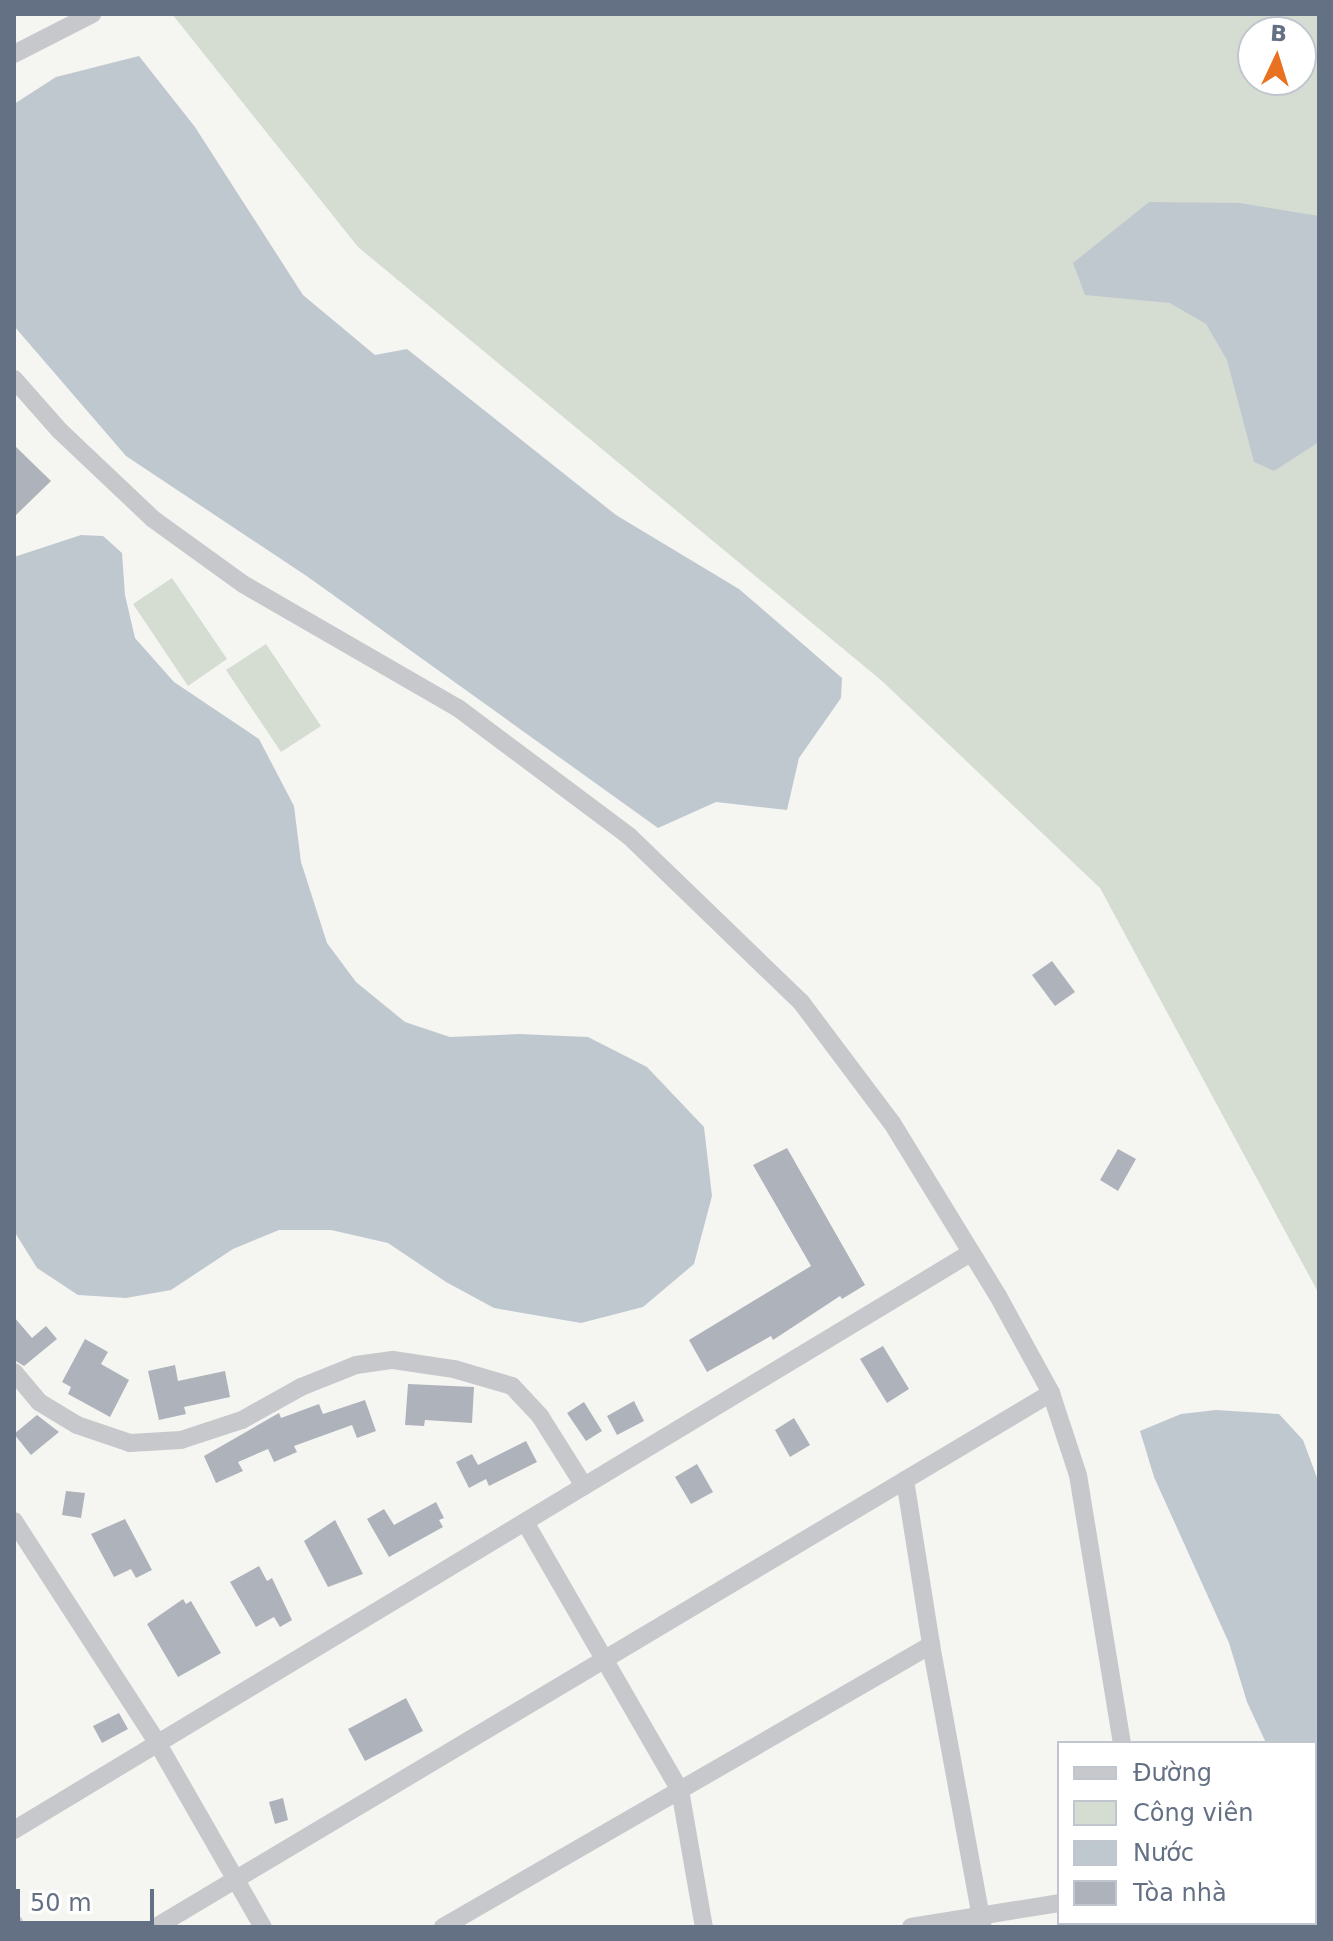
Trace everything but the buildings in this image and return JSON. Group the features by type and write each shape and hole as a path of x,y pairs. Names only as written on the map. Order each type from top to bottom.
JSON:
{"street":[{"path":"14,54 92,14"},
{"path":"14,379 60,431 153,519 243,584 458,708 629,836 801,1002 892,1123 969,1254 998,1296 1051,1393 1078,1475 1122,1741"},
{"path":"14,1830 969,1254"},
{"path":"14,1372 39,1402 77,1425 130,1443 181,1440 242,1420 301,1387 356,1365 393,1360 454,1369 512,1386 540,1416 584,1486"},
{"path":"157,1927 1051,1393"},
{"path":"905,1480 931,1645 982,1921"},
{"path":"14,1521 158,1744 263,1927"},
{"path":"525,1522 680,1790 704,1927"},
{"path":"443,1927 931,1645"},
{"path":"911,1927 982,1921 1057,1903"}],"green space":[{"path":"172,14 1319,14 1319,1294 1100,888 882,681 358,247"},
{"path":"172,578 227,659 188,686 133,604"},
{"path":"266,644 321,726 281,752 226,670"}],"water":[{"path":"139,56 195,127 303,295 375,355 407,349 616,515 739,589 842,678 841,698 799,758 787,810 716,802 658,828 308,577 126,456 14,326 14,104 56,77"},
{"path":"1149,202 1240,203 1319,216 1319,442 1274,471 1254,462 1227,360 1206,324 1170,303 1085,295 1073,263"},
{"path":"81,535 103,536 122,553 125,595 135,638 174,682 259,739 294,806 301,862 327,943 356,982 405,1022 450,1037 519,1034 588,1037 647,1067 704,1127 712,1196 694,1264 643,1307 581,1323 494,1308 446,1282 388,1243 331,1230 279,1230 233,1249 171,1290 126,1298 78,1295 37,1268 14,1231 14,557"},
{"path":"1216,1410 1279,1414 1303,1440 1319,1483 1319,1927 1308,1925 1317,1925 1317,1741 1265,1741 1247,1702 1229,1643 1154,1477 1140,1431 1181,1414"}]}
